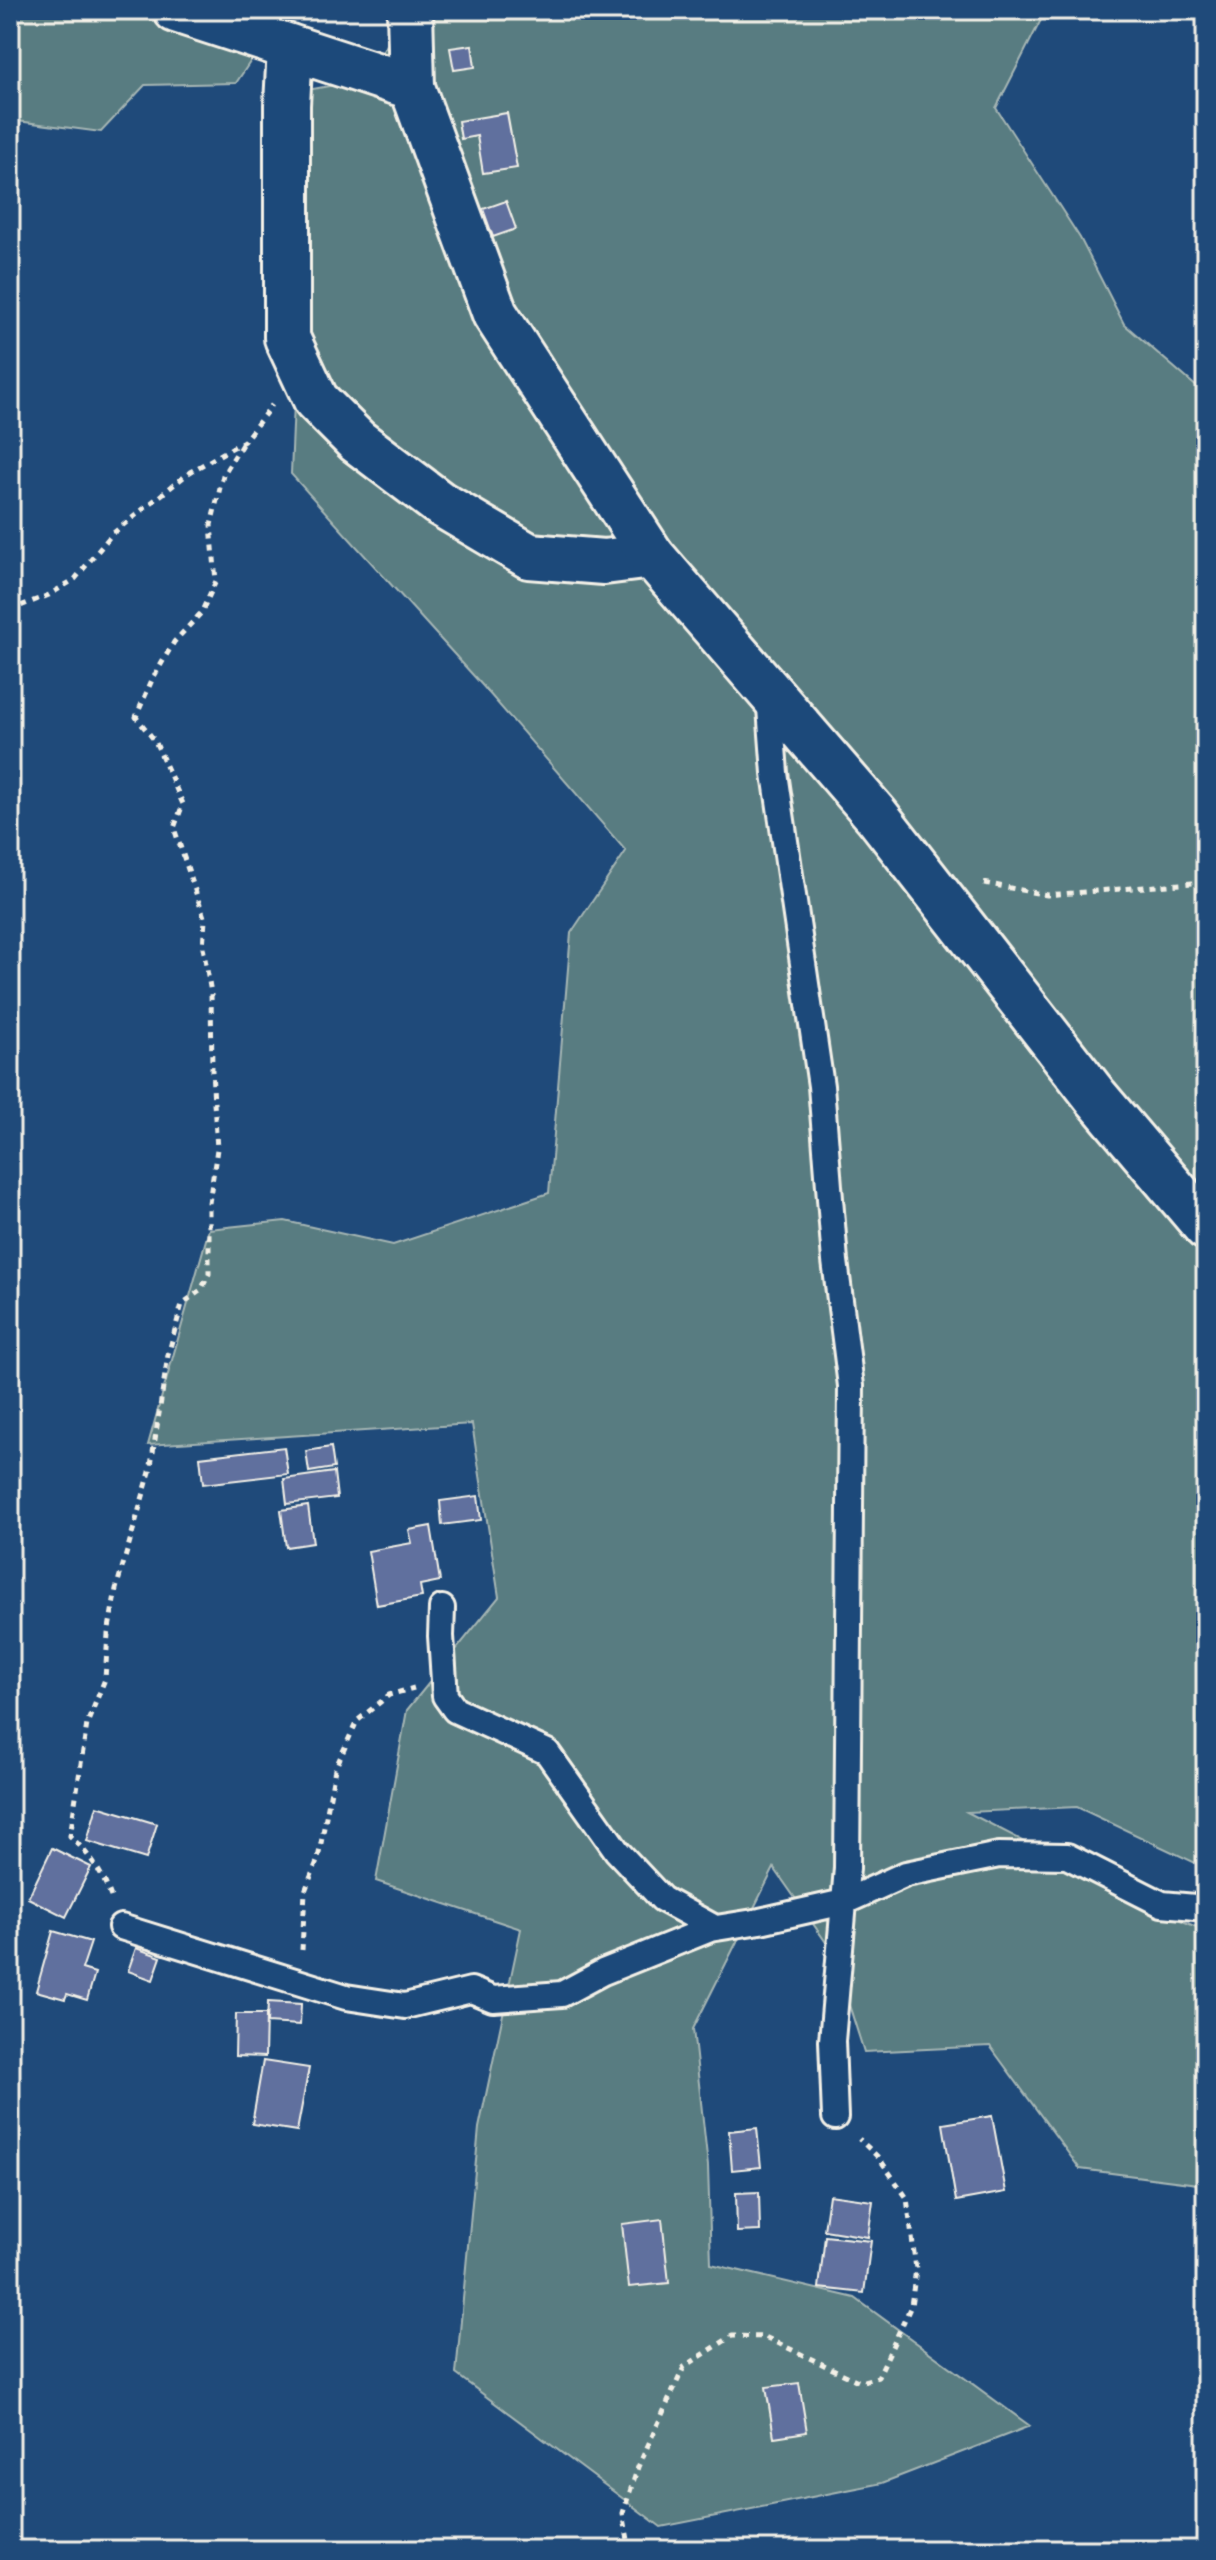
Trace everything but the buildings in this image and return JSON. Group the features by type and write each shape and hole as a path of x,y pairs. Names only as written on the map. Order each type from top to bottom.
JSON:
{"street":[{"path":"176,10 412,87"},
{"path":"410,10 412,87 495,314 652,556 877,816 1096,1097 1206,1227"},
{"path":"290,47 286,197 287,338 316,400 357,441 439,503 529,556 604,562 652,556"}],"lane":[{"path":"769,692 775,773 821,1086 835,1261 851,1386 847,1868 832,2041 835,2117"},
{"path":"442,1608 445,1696 455,1710 547,1752 617,1851 662,1899 715,1928"},
{"path":"121,1927 346,1997 405,2006 471,1990 493,1999 562,1994 603,1972 715,1928 844,1902 906,1874 999,1855 1067,1856 1162,1904 1206,1908"}],"path":[{"path":"121,1927 104,1878 86,1851 70,1836 72,1812 87,1724 105,1679 108,1634 116,1589 150,1472 168,1355 182,1304 201,1290 209,1274 209,1203 217,1149 211,993 203,947 205,920 174,828 183,804 155,741 136,717 152,680 174,642 201,613 216,581 211,525 223,475 277,397 289,343"},
{"path":"10,610 49,595 75,579 112,534 190,472 244,441"},
{"path":"920,871 1047,895 1206,882"},
{"path":"301,1983 305,1891 318,1859 335,1769 357,1721 389,1695 419,1686 445,1696"},
{"path":"626,2550 629,2545 623,2513 638,2467 684,2367 732,2336 765,2337 860,2382 878,2377 911,2306 916,2269 907,2198 879,2158 835,2117"}],"green space":[{"path":"10,10 201,10 266,38 236,83 145,85 101,132 10,120"},
{"path":"412,10 1046,10 996,108 1080,238 1124,324 1206,395 1206,1868 1077,1807 967,1812 1157,1910 1206,1931 1206,2185 1080,2169 990,2046 864,2052 832,1951 774,1868 693,2029 708,2166 711,2264 855,2298 1030,2426 882,2483 661,2527 456,2374 479,2128 521,1929 376,1881 407,1710 499,1597 472,1424 148,1445 209,1229 285,1221 393,1245 549,1193 571,933 626,851 482,685 291,474 307,90 362,80"}]}
